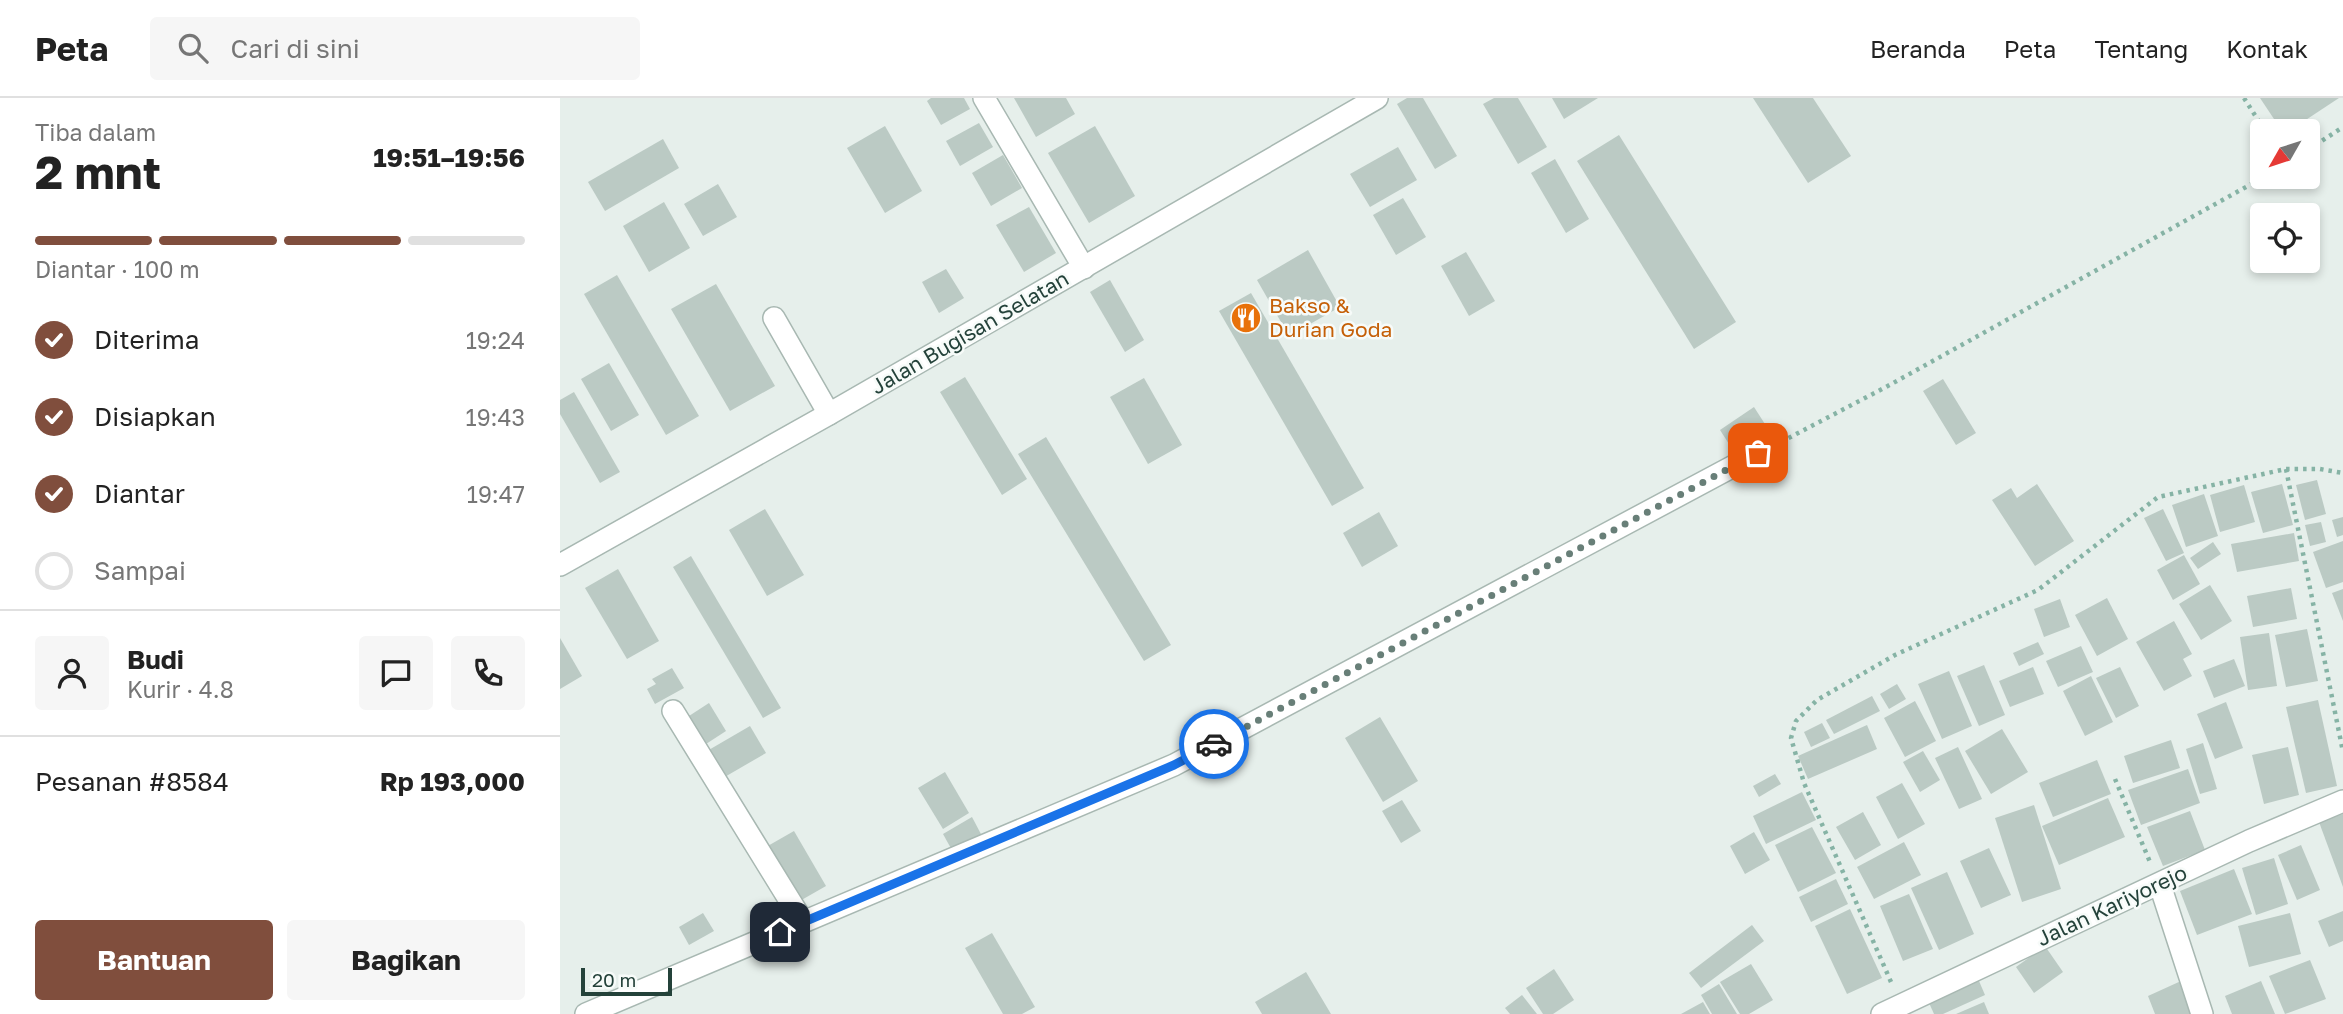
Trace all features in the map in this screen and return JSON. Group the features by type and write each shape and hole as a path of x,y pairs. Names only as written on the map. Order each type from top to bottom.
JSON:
{"street":[{"path":"985,98 1084,268"},
{"name":"Jalan Bugisan Selatan","path":"560,565 830,414 1377,98"},
{"path":"774,318 830,414"},
{"path":"586,1014 1174,765 1758,453"},
{"path":"673,711 706,770 803,922"},
{"name":"Jalan Kariyorejo","path":"1891,1009 2160,886 2249,841 2343,801"},
{"path":"2160,886 2203,1014"}],"path":[{"path":"2245,98 2258,119"},
{"path":"2320,142 2343,127"},
{"path":"1758,453 1886,387 2250,185"},
{"path":"1891,1009 1804,783 1791,738 1796,721 1817,699 1895,655 2038,590 2158,497 2286,469 2343,472"},
{"path":"2286,469 2343,752"},
{"path":"2115,779 2160,886"}],"building":[{"path":"931,98 964,98 970,109 941,125 927,101"},
{"path":"1014,98 1066,98 1075,114 1036,137"},
{"path":"1407,98 1423,98 1457,156 1435,169 1397,104"},
{"path":"1494,98 1518,98 1547,147 1518,164 1483,104"},
{"path":"1552,98 1598,98 1564,119"},
{"path":"1753,98 1813,98 1851,156 1808,183"},
{"path":"2260,98 2339,98 2307,119 2274,119"},
{"path":"979,123 993,147 960,166 946,141"},
{"path":"885,126 922,191 885,213 847,148"},
{"path":"1095,126 1135,196 1089,223 1048,153"},
{"path":"1619,135 1736,322 1694,349 1577,161"},
{"path":"663,139 679,168 605,211 588,182"},
{"path":"1398,147 1417,180 1370,207 1350,174"},
{"path":"1003,155 1022,188 991,206 972,173"},
{"path":"1555,159 1589,219 1566,233 1531,173"},
{"path":"718,184 737,217 703,236 684,204"},
{"path":"1403,198 1426,237 1396,255 1373,215"},
{"path":"664,202 690,248 649,272 623,226"},
{"path":"1029,207 1056,253 1024,272 996,225"},
{"path":"1308,250 1340,307 1289,336 1257,280"},
{"path":"1466,252 1495,301 1469,316 1441,266"},
{"path":"946,269 964,298 939,313 922,282"},
{"path":"617,275 699,416 666,435 584,294"},
{"path":"1110,280 1144,340 1125,352 1090,292"},
{"path":"716,284 775,386 730,411 671,309"},
{"path":"1251,293 1364,488 1332,506 1219,311"},
{"path":"609,363 639,415 611,431 581,379"},
{"path":"965,377 1027,479 1002,495 940,392"},
{"path":"1144,378 1182,445 1148,464 1110,397"},
{"path":"1943,379 1976,433 1956,445 1923,391"},
{"path":"574,392 620,472 600,483 560,414 560,400"},
{"path":"1754,407 1772,435 1738,458 1720,430"},
{"path":"1046,437 1171,645 1144,661 1018,454"},
{"path":"2317,480 2326,514 2305,520 2296,485"},
{"path":"2037,484 2074,541 2035,566 1992,500 2011,488 2017,498"},
{"path":"2282,484 2293,525 2263,533 2251,492"},
{"path":"2244,485 2255,522 2220,532 2210,495"},
{"path":"2204,494 2218,536 2186,547 2172,505"},
{"path":"765,509 804,575 767,596 729,530"},
{"path":"2163,509 2184,553 2166,561 2144,518"},
{"path":"1379,512 1398,546 1362,567 1343,533"},
{"path":"2343,517 2343,535 2337,537 2332,520"},
{"path":"2321,522 2326,542 2310,546 2305,525"},
{"path":"2294,533 2299,561 2237,572 2231,544"},
{"path":"2343,541 2343,582 2326,588 2313,552"},
{"path":"2213,542 2221,554 2198,569 2190,558"},
{"path":"2184,555 2200,584 2173,600 2157,570"},
{"path":"691,556 781,708 763,718 673,567"},
{"path":"618,569 659,641 627,659 585,588"},
{"path":"2210,585 2232,621 2201,640 2179,604"},
{"path":"2291,588 2297,619 2253,627 2247,596"},
{"path":"2343,589 2343,621 2332,593"},
{"path":"2107,598 2128,639 2097,656 2075,615"},
{"path":"2060,599 2070,627 2044,637 2034,609"},
{"path":"2174,621 2192,654 2183,659 2192,676 2164,691 2136,642"},
{"path":"2307,629 2318,681 2286,687 2275,635"},
{"path":"2269,633 2277,686 2248,690 2240,637"},
{"path":"560,638 582,676 560,689"},
{"path":"2038,642 2044,654 2019,666 2013,653"},
{"path":"2081,646 2093,672 2058,687 2046,661"},
{"path":"2234,659 2245,686 2214,698 2203,671"},
{"path":"1984,665 2005,715 1979,726 1957,676"},
{"path":"2033,667 2044,694 2010,707 1999,681"},
{"path":"2120,667 2139,706 2116,718 2096,678"},
{"path":"672,668 684,688 655,704 647,689 656,684 652,679"},
{"path":"1949,671 1972,726 1942,739 1918,684"},
{"path":"2091,676 2113,722 2085,736 2063,691"},
{"path":"1897,684 1906,699 1889,709 1880,694"},
{"path":"1872,696 1880,711 1834,734 1826,720"},
{"path":"2318,700 2337,786 2306,793 2286,707"},
{"path":"1915,701 1936,741 1905,757 1884,718"},
{"path":"2226,702 2243,748 2215,759 2197,714"},
{"path":"709,703 726,731 706,744 689,716"},
{"path":"1380,717 1418,781 1383,802 1345,738"},
{"path":"1822,723 1830,738 1811,747 1804,732"},
{"path":"1867,725 1877,749 1808,779 1798,756"},
{"path":"750,726 766,753 723,778 707,751"},
{"path":"2002,729 2028,772 1991,794 1965,751"},
{"path":"2171,740 2180,768 2133,783 2124,756"},
{"path":"2203,743 2217,789 2200,794 2186,749"},
{"path":"1958,747 1982,799 1959,809 1935,758"},
{"path":"2288,747 2299,795 2264,804 2252,755"},
{"path":"1923,751 1940,780 1920,792 1903,762"},
{"path":"2097,760 2111,794 2053,817 2039,783"},
{"path":"2188,769 2200,803 2141,825 2128,790"},
{"path":"945,772 969,813 943,829 918,788"},
{"path":"1775,774 1781,784 1759,797 1753,786"},
{"path":"1902,783 1925,824 1898,839 1876,797"},
{"path":"1802,792 1816,820 1766,844 1753,816"},
{"path":"2108,798 2125,837 2059,865 2042,826"},
{"path":"1402,800 1421,831 1401,843 1382,811"},
{"path":"2034,805 2061,889 2022,902 1995,818"},
{"path":"2190,811 2205,850 2163,866 2147,827"},
{"path":"1863,812 1881,845 1855,860 1836,827"},
{"path":"2343,814 2343,887 2319,822"},
{"path":"972,817 982,836 953,852 943,834"},
{"path":"1812,827 1836,873 1798,892 1775,845"},
{"path":"794,831 826,886 798,902 766,847"},
{"path":"1754,832 1770,860 1745,874 1730,846"},
{"path":"1904,842 1921,875 1874,899 1857,867"},
{"path":"2301,845 2320,890 2297,900 2278,855"},
{"path":"1989,848 2011,895 1981,908 1960,861"},
{"path":"2274,858 2288,904 2256,915 2242,868"},
{"path":"2234,869 2252,914 2197,935 2180,891"},
{"path":"1947,872 1974,934 1939,950 1911,888"},
{"path":"1836,879 1848,904 1811,922 1799,897"},
{"path":"1909,894 1933,949 1903,961 1880,906"},
{"path":"1850,909 1882,978 1847,994 1815,926"},
{"path":"2343,911 2343,941 2329,947 2318,921"},
{"path":"703,913 714,931 689,945 679,927"},
{"path":"2290,913 2301,954 2249,967 2238,926"},
{"path":"1752,925 1764,941 1701,988 1689,973"},
{"path":"992,933 1035,1007 1022,1014 1003,1014 965,948"},
{"path":"2045,946 2063,972 2034,993 2016,967"},
{"path":"2310,960 2326,999 2285,1014 2269,976"},
{"path":"1751,964 1773,1000 1749,1014 1740,1014 1720,982"},
{"path":"1554,969 1574,1000 1553,1014 1543,1014 1526,988"},
{"path":"1306,972 1331,1014 1262,1014 1255,1002"},
{"path":"1976,974 1985,995 1943,1014 1934,1014 1926,996"},
{"path":"2181,981 2197,1014 2155,1014 2148,996"},
{"path":"2261,981 2275,1014 2232,1014 2225,996"},
{"path":"1719,984 1737,1014 1712,1014 1701,995"},
{"path":"1522,995 1537,1014 1510,1014 1505,1008"},
{"path":"1703,1002 1710,1014 1681,1014"},
{"path":"1984,1002 1989,1014 1956,1014"}],"way so far":[{"path":"1214,744 1758,453"}],"place":[{"name":"Bakso & Durian Goda","path":"1246,318"}],"route":[{"path":"780,932 1174,765 1214,744"}]}
